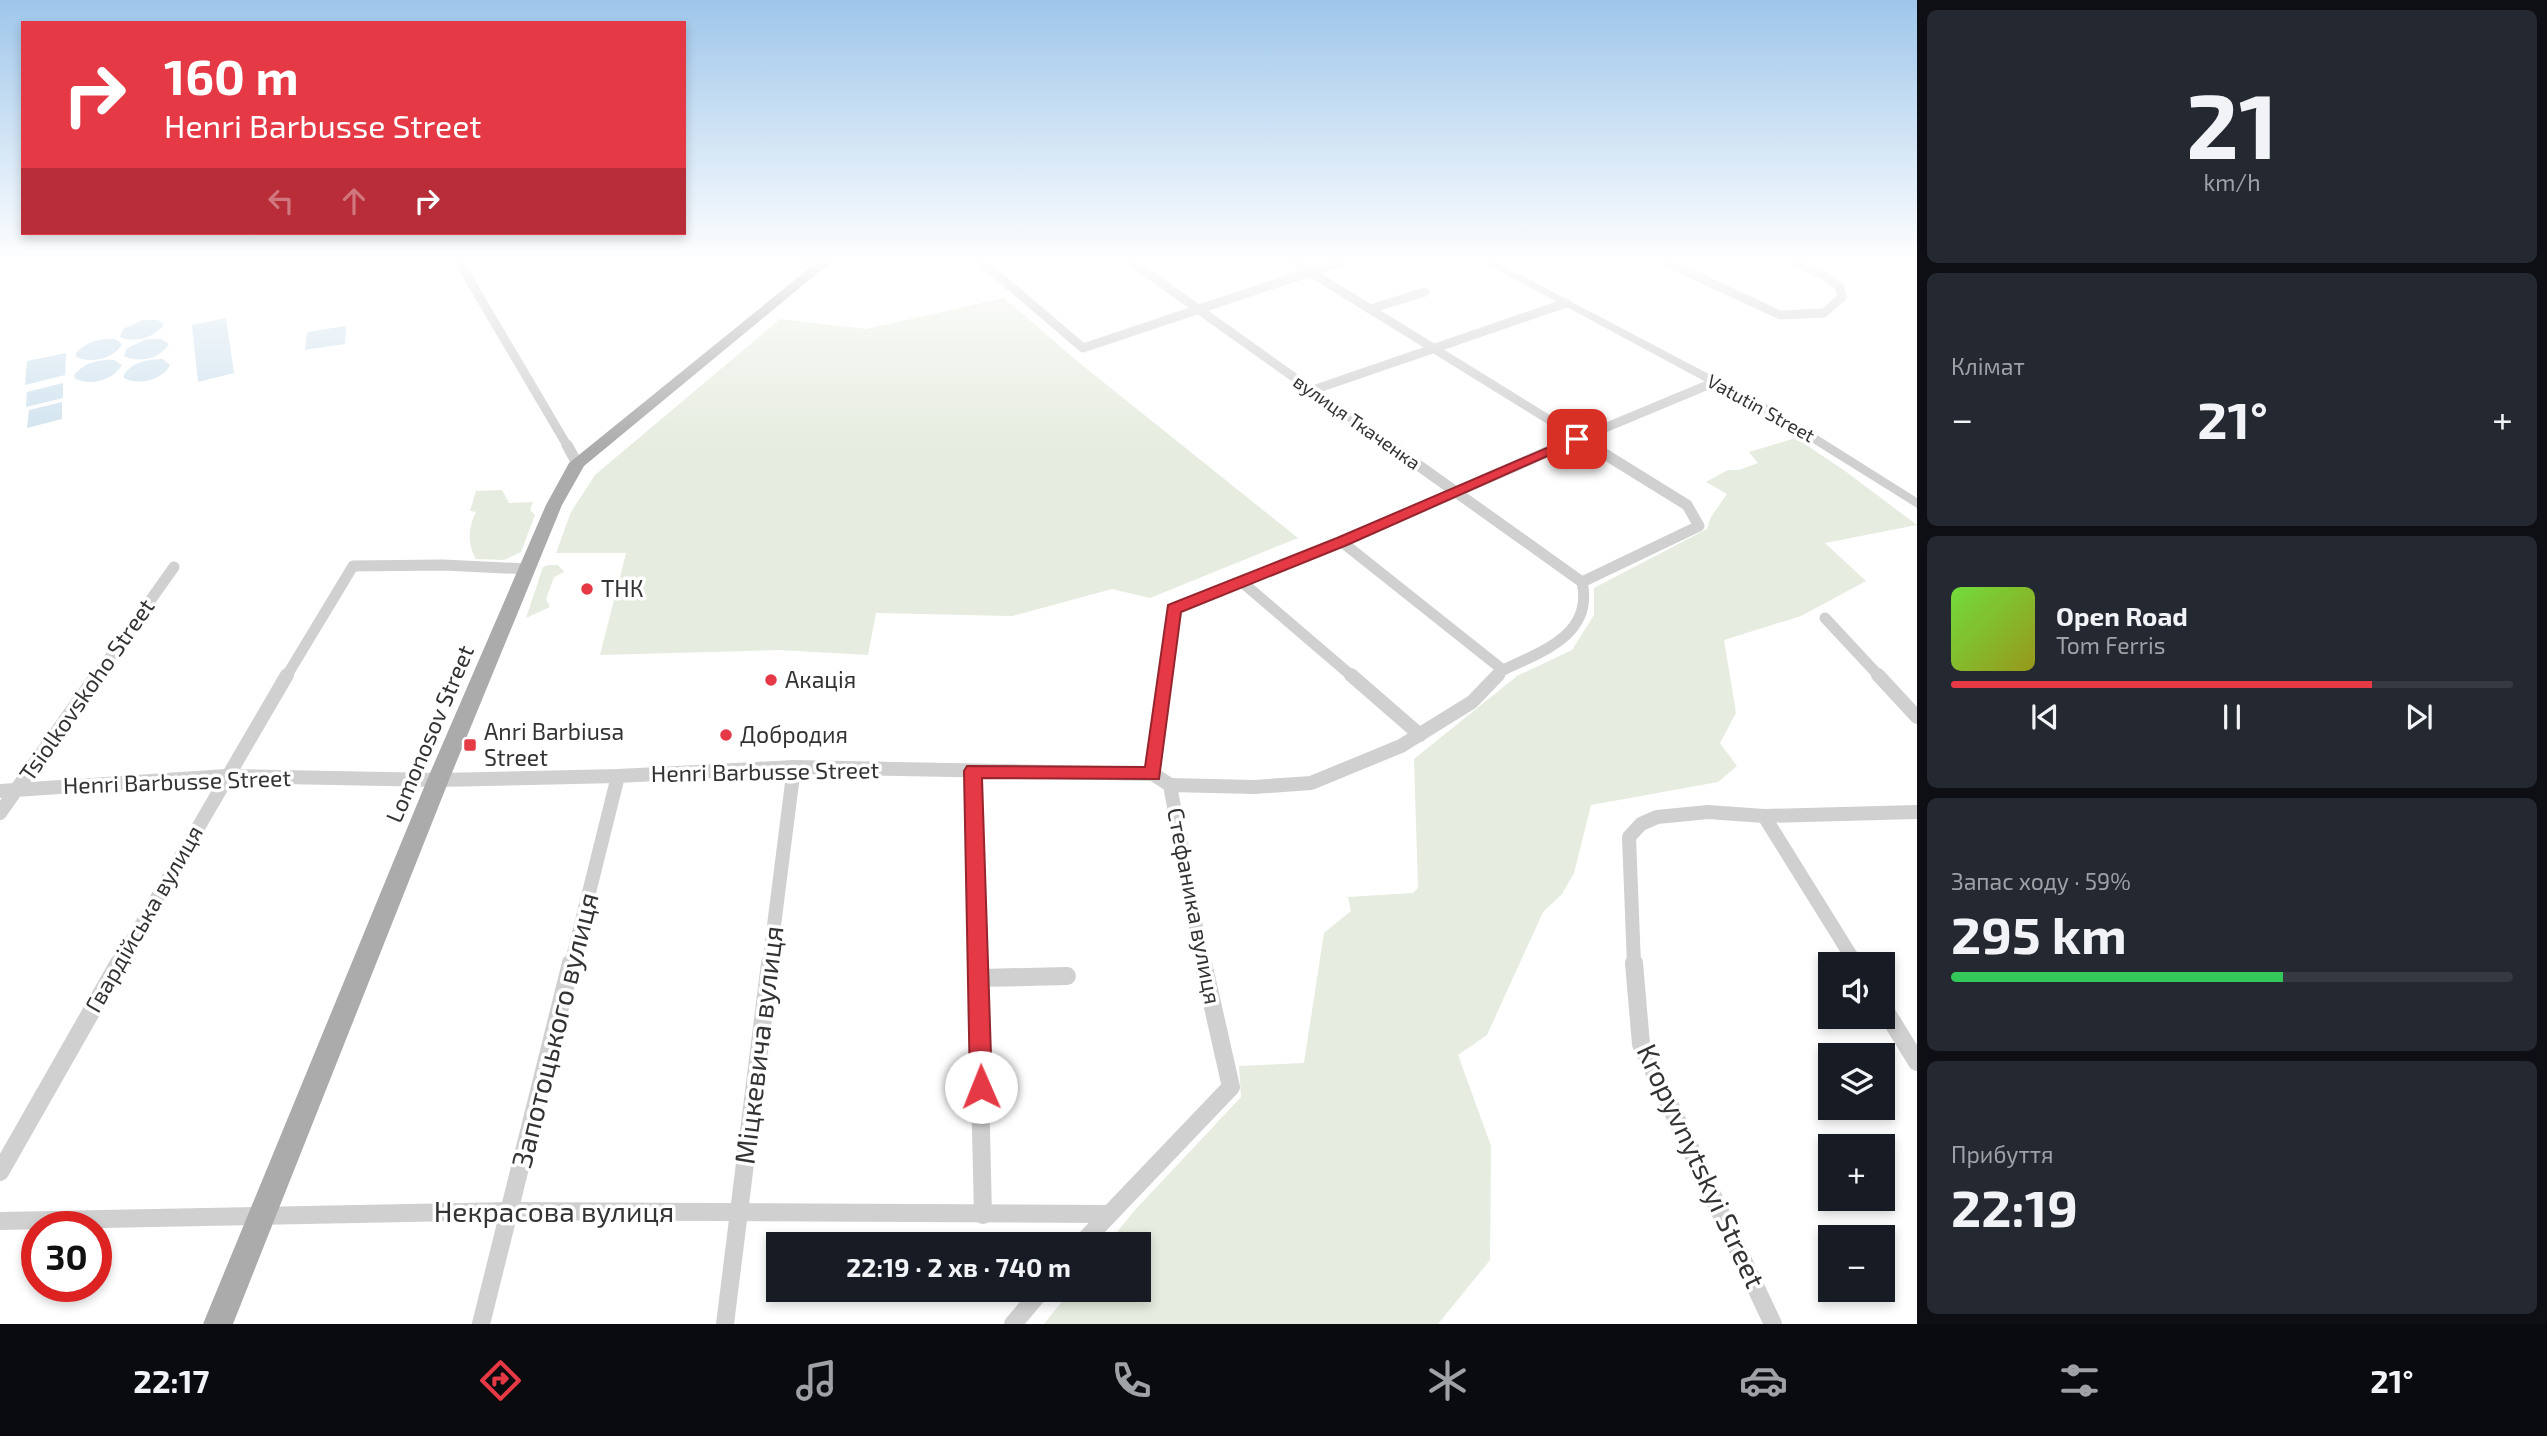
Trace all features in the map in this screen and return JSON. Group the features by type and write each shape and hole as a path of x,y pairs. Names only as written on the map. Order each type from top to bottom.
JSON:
{"main road":[{"name":"Lomonosov Street","path":"218,1324 438,779 554,505 577,463 744,324"}],"street":[{"path":"495,324 577,463"},
{"path":"1055,324 1083,348 1158,324"},
{"name":"вулиця Ткаченка","path":"1216,324 1582,582"},
{"path":"1170,785 1254,787 1311,783 1401,746 1472,702 1503,670 1561,642 1575,625 1586,599 1582,582 1699,526 1687,505 1394,324"},
{"path":"1313,390 1504,324"},
{"name":"Vatutin Street","path":"1605,324 1843,455 1917,503"},
{"path":"1153,774 1174,609 1342,542 1715,382"},
{"path":"1342,542 1503,670"},
{"name":"Гвардійська вулиця","path":"0,1172 226,776 353,566 443,565 528,569"},
{"name":"Tsiolkovskoho Street","path":"0,813 174,566"},
{"path":"1242,582 1420,734"},
{"path":"1825,618 1917,717"},
{"name":"Henri Barbusse Street","path":"0,791 226,776 438,779 618,776 794,767 1153,774"},
{"name":"Міцкевича вулиця","path":"725,1324 794,767"},
{"path":"973,771 980,978 983,1215"},
{"name":"Стефаника вулиця","path":"1107,1214 1231,1087 1203,964 1170,785 1153,774"},
{"name":"Запотоцького вулиця","path":"481,1324 618,776"},
{"name":"Kropyvnytskyi Street","path":"1764,816 1708,812 1657,817 1641,824 1629,837 1634,967 1641,1044 1773,1324"},
{"path":"1764,816 1917,812"},
{"path":"1764,816 1849,952"},
{"path":"980,978 1068,976"},
{"path":"1895,1026 1917,1062"},
{"name":"Некрасова вулиця","path":"0,1221 511,1211 1107,1214"},
{"path":"1091,1232 1107,1214"},
{"path":"1013,1324 1032,1302"}],"shaded area":[{"path":"774,324 821,324 866,329 889,324 1034,324 1298,538 1150,598 1112,589 1012,616 876,613 868,655 779,650 600,655 626,553 556,553 571,512 595,475"},
{"path":"1796,438 1917,525 1825,543 1866,581 1801,616 1724,640 1736,713 1720,743 1737,766 1718,782 1591,805 1574,873 1562,894 1543,912 1487,1035 1458,1055 1491,1146 1490,1260 1438,1324 1044,1324 1061,1302 1151,1302 1151,1232 1117,1232 1241,1097 1239,1066 1304,1063 1324,933 1351,911 1348,897 1413,893 1418,888 1414,759 1517,676 1572,650 1594,615 1594,588 1707,529 1711,517 1727,494 1706,482 1728,470 1739,470 1758,463 1749,452"},
{"path":"502,490 509,503 533,502 530,510 535,515 521,552 504,560 476,559 470,536 476,512 470,511 476,491"},
{"path":"558,565 564,572 554,577 546,599 550,607 526,618 543,567"}],"water":[{"path":"135,324 164,324 156,333 144,338 120,337 123,329"},
{"path":"227,324 234,373 198,382 192,325"},
{"path":"346,326 345,344 305,350 307,332"},
{"path":"115,339 122,344 108,357 88,360 76,357 76,353 89,343"},
{"path":"147,339 161,339 169,344 161,353 149,358 124,356 127,348"},
{"path":"66,353 65,375 25,385 27,361"},
{"path":"163,359 170,365 156,378 136,381 124,378 124,374 136,364"},
{"path":"114,360 122,365 107,378 87,382 75,378 74,375 87,365 97,361"},
{"path":"63,383 63,398 26,407 27,392"},
{"path":"62,402 62,419 27,428 29,410"}],"place":[{"name":"ТНК","path":"587,589"},
{"name":"Акація","path":"771,680"},
{"name":"Добродия","path":"726,735"},
{"name":"Anri Barbiusa Street","path":"470,745"}],"route":[{"path":"981,1087 973,771 1153,774 1174,609 1342,542 1577,439"}]}
